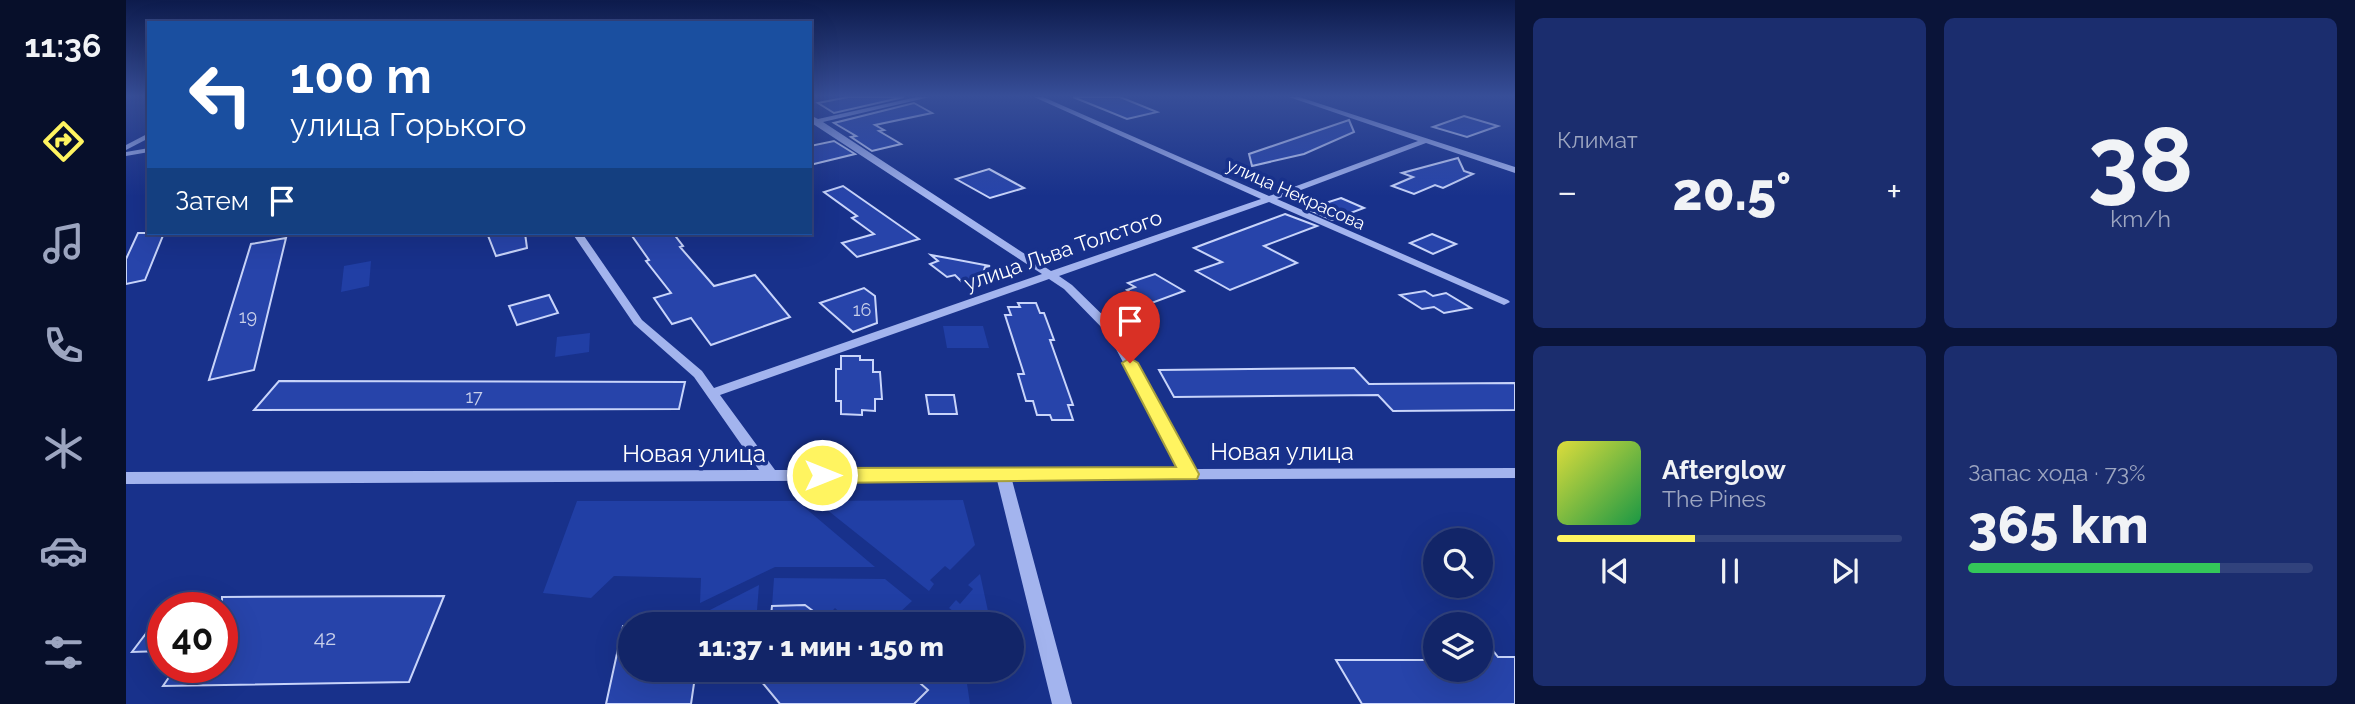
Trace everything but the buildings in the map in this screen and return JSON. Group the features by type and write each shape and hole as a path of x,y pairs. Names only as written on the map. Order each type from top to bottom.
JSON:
{"street":[{"path":"827,130 1050,275 1085,301 1113,332 1190,474"},
{"name":"улица Некрасова","path":"1112,130 1504,302"},
{"path":"1391,130 1515,170"},
{"path":"126,148 147,136"},
{"name":"улица Льва Толстого","path":"712,393 1269,199 1425,141"},
{"path":"126,154 147,150"},
{"path":"578,235 638,322 698,374 771,476"},
{"name":"Новая улица","path":"126,478 1515,473"},
{"path":"1003,475 1062,704"}],"shaded area":[{"path":"371,261 369,286 341,292 344,266"},
{"path":"943,326 983,326 989,348 947,348"},
{"path":"590,333 589,352 555,357 557,337"},
{"path":"963,500 975,545 950,570 945,566 930,580 934,584 929,591 816,501"},
{"path":"577,501 797,501 875,567 775,567 700,603 701,578 614,576 591,598 543,593"},
{"path":"980,574 988,612 954,612 949,608 956,600 960,604 973,589 968,585"},
{"path":"774,578 885,579 912,601 900,612 839,612 835,608 831,612 814,612 805,605 772,606"},
{"path":"759,585 757,612 706,612"},
{"path":"919,682 967,682 970,704 915,702 928,690"}],"route":[{"path":"822,475 1190,474 1130,363"}]}
